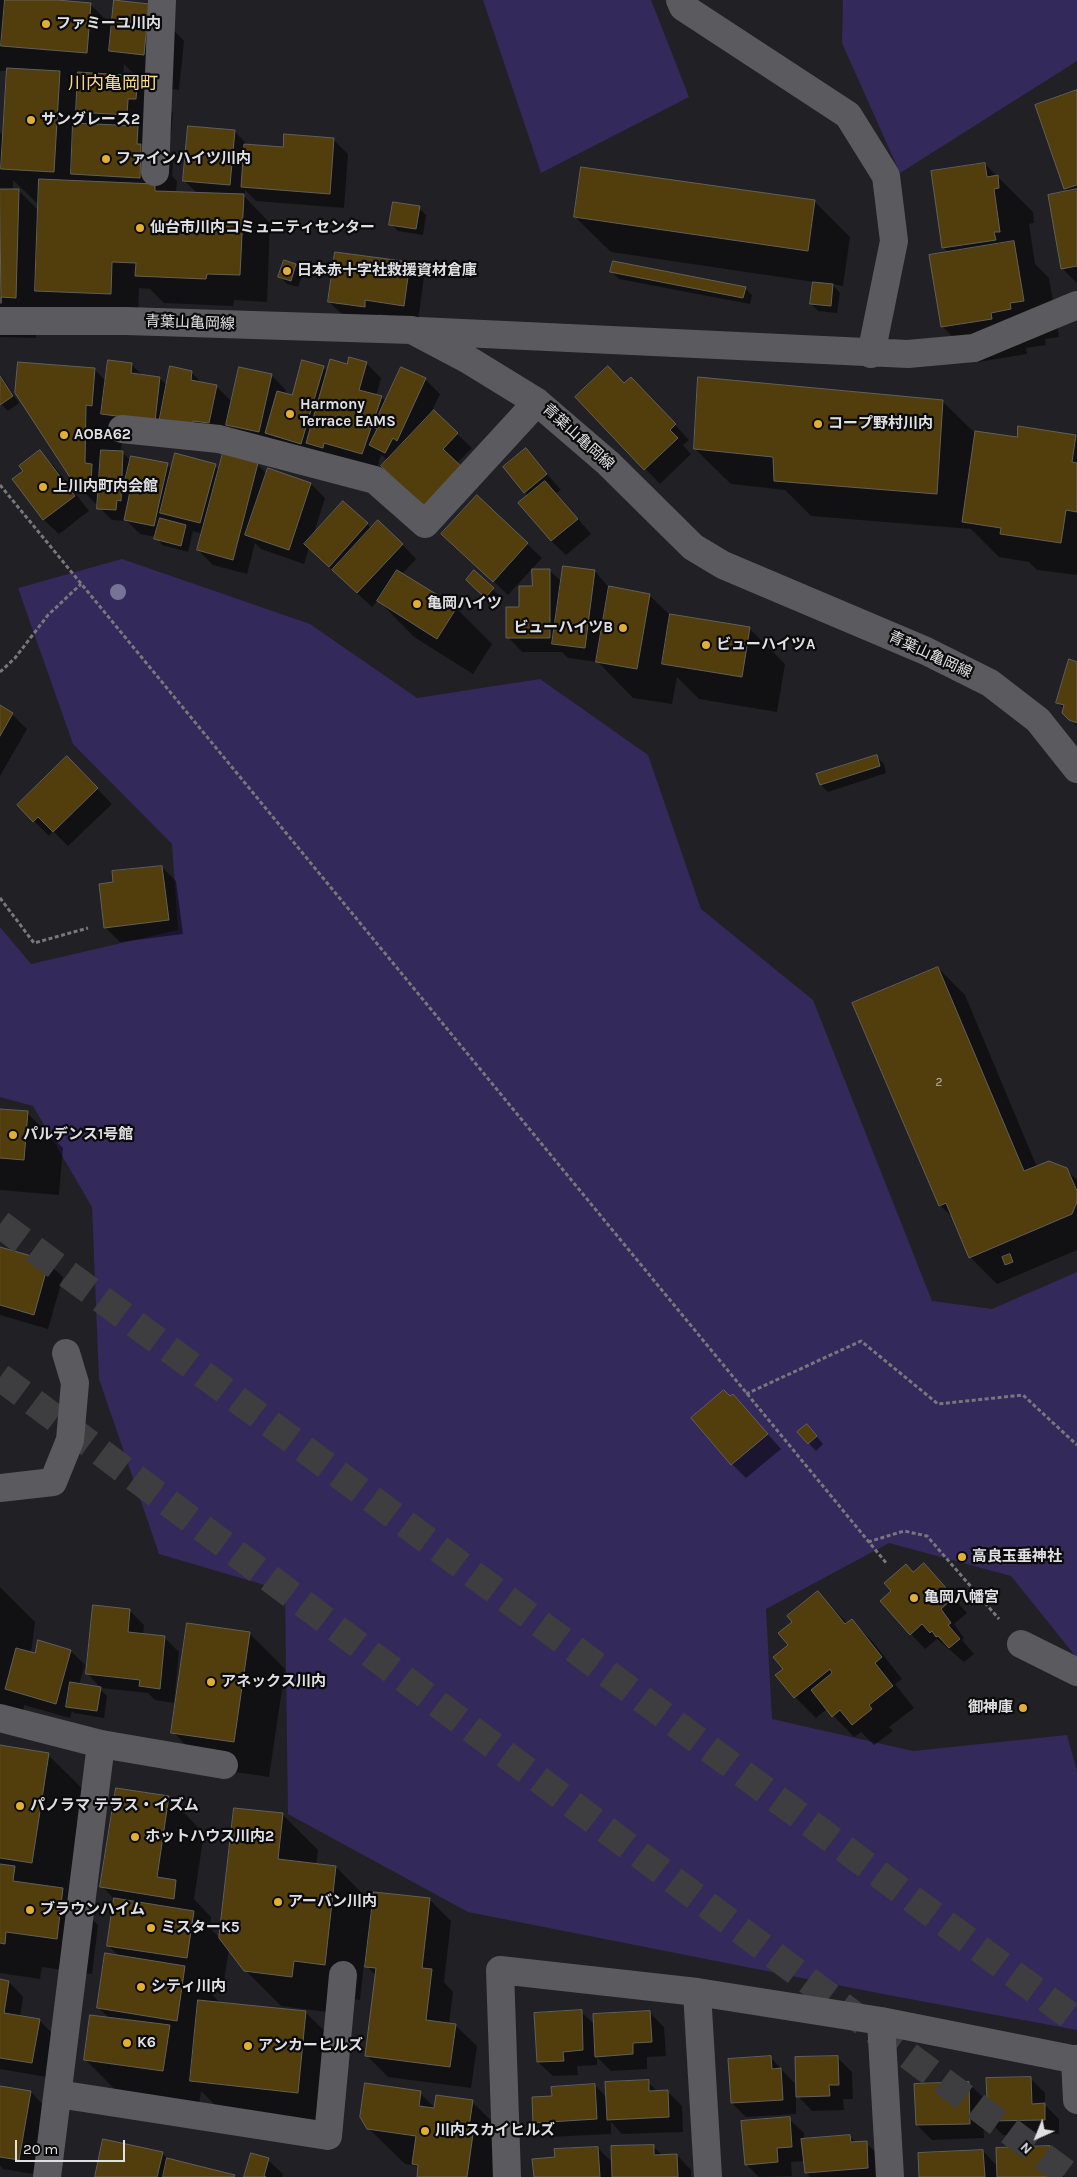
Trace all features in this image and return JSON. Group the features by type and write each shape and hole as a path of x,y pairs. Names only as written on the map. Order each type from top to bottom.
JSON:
{"street":[{"path":"155,172 162,0"},
{"path":"680,0 682,7 848,115 886,176 894,241 871,354"},
{"path":"412,330 751,346 871,354 908,354 974,348 1077,305"},
{"name":"青葉山亀岡線","path":"0,320 126,321 412,330 467,359 538,402 608,463 693,547 723,565 926,651 990,683 1038,720 1077,770"},
{"path":"122,429 218,439 376,480 425,524 538,402"},
{"path":"0,1488 53,1482 70,1440 76,1384 66,1353"},
{"path":"1021,1644 1077,1672"},
{"path":"0,1718 101,1744 224,1765"},
{"path":"46,2177 101,1744"},
{"path":"507,2177 500,1970 696,1992 880,2021 1076,2060 1077,2100"},
{"path":"58,2094 328,2136 343,1975"},
{"path":"696,1992 708,2177"},
{"path":"880,2021 890,2177"}],"path":[{"path":"0,485 887,1564"},
{"path":"0,672 14,658 48,615 81,584"},
{"path":"0,898 34,943 88,928"},
{"path":"746,1394 861,1341 938,1404 1023,1395 1077,1445"},
{"path":"868,1542 904,1531 927,1536 1021,1644"}],"shaded area":[{"path":"483,0 651,0 689,97 541,173"},
{"path":"843,0 1077,0 1077,61 900,173 842,43"},
{"path":"122,559 310,624 417,698 540,679 648,755 701,909 813,1000 932,1301 992,1309 1077,1272 1077,1658 1011,1576 889,1543 766,1609 772,1719 913,1751 1067,1735 1077,1771 1077,2030 888,1995 468,1912 288,1814 285,1591 159,1554 99,1379 92,1207 33,1106 0,1097 0,927 31,964 178,930 172,844 73,744 18,588"}],"building":[{"name":"ファミーユ川内","path":"5,0 57,0 91,3 87,53 1,46"},
{"path":"114,0 149,4 144,55 109,51"},
{"name":"サングレース2","path":"7,68 60,71 54,172 1,169"},
{"path":"78,72 138,76 136,99 128,99 127,115 76,112"},
{"path":"1077,90 1077,185 1064,189 1035,105"},
{"name":"ファインハイツ川内","path":"73,123 138,126 137,144 141,144 140,178 71,174"},
{"path":"188,126 235,130 230,185 183,181"},
{"path":"284,134 334,138 330,194 241,187 244,144 283,147"},
{"path":"985,163 987,177 998,175 999,188 994,189 1000,232 994,232 996,240 942,248 931,171"},
{"path":"581,167 815,200 808,251 574,217"},
{"name":"仙台市川内コミュニティセンター","path":"39,179 155,184 155,191 244,194 240,275 207,274 206,279 135,276 136,263 112,262 111,294 35,291"},
{"path":"0,189 19,189 16,298 1,297 1,303"},
{"path":"1077,189 1077,266 1061,269 1048,195"},
{"path":"393,202 420,206 416,229 389,225"},
{"path":"1014,241 1024,301 1010,303 1011,309 991,313 992,319 941,327 929,255"},
{"path":"335,252 410,262 404,306 365,300 365,307 328,302"},
{"name":"日本赤十字社救援資材倉庫","path":"284,260 296,264 291,281 278,277"},
{"path":"613,261 746,287 743,298 610,272"},
{"path":"813,282 833,284 831,306 810,304"},
{"path":"349,357 367,362 359,390 382,396 362,454 324,443 323,448 306,443 330,359 347,364"},
{"path":"108,360 132,363 131,373 160,377 155,421 101,414"},
{"name":"Harmony Terrace EAMS","path":"302,360 324,366 301,444 265,433 277,391 292,395"},
{"name":"AOBA62","path":"18,362 95,368 92,406 86,405 85,463 92,464 91,486 75,485 15,393"},
{"path":"170,366 192,371 191,380 217,385 209,423 193,421 192,429 159,423"},
{"path":"608,366 624,383 631,377 676,424 670,430 678,438 644,470 575,397"},
{"path":"239,367 272,374 259,432 226,425"},
{"path":"401,367 426,378 397,441 393,438 385,453 369,445 377,429 373,427"},
{"path":"0,376 13,396 0,405"},
{"name":"コープ野村川内","path":"698,377 943,400 937,494 774,481 773,457 694,449"},
{"path":"434,410 458,433 443,449 464,469 426,509 381,466"},
{"path":"1018,426 1076,435 1072,462 1077,463 1077,512 1066,510 1061,543 1000,534 1001,528 962,522 975,431 1017,437"},
{"path":"526,448 547,474 524,493 503,467"},
{"name":"上川内町内会館","path":"40,450 75,496 43,520 12,479 23,471 19,466"},
{"path":"101,450 123,451 121,501 117,500 116,510 97,509"},
{"path":"175,453 216,464 200,523 160,513"},
{"path":"223,453 258,463 233,560 197,550"},
{"path":"131,456 168,463 154,526 124,520 131,487 124,485"},
{"path":"268,468 311,483 289,550 245,535"},
{"path":"545,481 578,519 551,541 518,503"},
{"path":"477,495 528,543 493,582 441,534"},
{"path":"343,501 368,523 329,567 304,544"},
{"path":"160,518 186,525 181,546 154,539"},
{"path":"378,520 403,544 357,593 332,570"},
{"path":"563,566 595,570 585,648 552,644"},
{"path":"532,569 550,569 550,638 506,638 506,607 519,607 519,586 532,586"},
{"name":"亀岡ハイツ","path":"397,570 457,607 437,639 377,601"},
{"path":"474,570 494,588 485,598 466,580"},
{"name":"ビューハイツB","path":"609,586 650,594 637,669 596,662"},
{"name":"ビューハイツA","path":"670,614 750,627 742,677 662,664"},
{"path":"1069,659 1077,662 1077,723 1069,720 1062,713 1064,705 1056,703"},
{"path":"0,705 13,713 0,736"},
{"path":"877,755 880,766 820,785 816,774"},
{"path":"67,756 98,788 53,832 38,817 33,822 17,805"},
{"path":"162,866 169,920 104,928 99,884 113,882 112,871"},
{"path":"938,967 1024,1171 1049,1161 1067,1168 1077,1191 1077,1202 1072,1214 969,1258 946,1203 939,1206 852,1003"},
{"name":"パルデンス1号館","path":"0,1109 28,1111 24,1160 0,1158"},
{"path":"0,1247 49,1261 34,1315 0,1305"},
{"path":"1010,1254 1013,1262 1005,1265 1002,1257"},
{"path":"724,1390 730,1396 733,1394 768,1434 731,1465 691,1418"},
{"path":"807,1424 817,1436 808,1444 797,1432"},
{"path":"924,1563 954,1597 941,1609 951,1623 948,1625 960,1639 949,1648 938,1636 936,1637 932,1631 930,1633 922,1624 910,1635 880,1601 891,1591 884,1583 906,1564 913,1572"},
{"path":"818,1591 845,1624 852,1619 882,1657 875,1663 893,1686 869,1705 872,1709 852,1725 840,1710 832,1717 811,1690 832,1673 830,1669 794,1698 775,1675 783,1669 773,1657 788,1645 778,1633 792,1622 787,1616"},
{"path":"93,1605 130,1609 128,1632 165,1636 160,1689 139,1686 140,1680 86,1674"},
{"name":"アネックス川内","path":"187,1623 250,1632 234,1742 171,1733"},
{"path":"38,1640 71,1650 56,1704 5,1689 16,1648 35,1653"},
{"path":"70,1682 101,1687 97,1711 66,1707"},
{"name":"パノラマ テラス・イズム","path":"0,1745 49,1753 32,1863 0,1858"},
{"name":"ホットハウス川内2","path":"116,1788 169,1796 157,1877 176,1880 174,1899 100,1887"},
{"name":"アーバン川内","path":"234,1808 283,1813 278,1859 336,1866 325,1965 294,1961 292,1977 244,1971 219,1938"},
{"name":"ブラウンハイム","path":"0,1864 15,1866 13,1881 63,1888 57,1939 6,1932 5,1944 0,1943"},
{"path":"374,1892 430,1898 422,1968 432,1969 426,2020 456,2024 450,2067 365,2056 376,1968 365,1967"},
{"name":"ミスターK5","path":"114,1898 194,1911 187,1958 107,1946"},
{"name":"シティ川内","path":"105,1953 185,1966 177,2021 97,2008"},
{"path":"0,1979 9,1981 4,2013 40,2019 32,2063 0,2058"},
{"name":"アンカーヒルズ","path":"198,2000 306,2011 298,2093 190,2081"},
{"path":"582,2010 583,2050 563,2052 564,2061 537,2062 534,2013"},
{"path":"650,2011 652,2042 633,2043 633,2054 595,2057 593,2014"},
{"name":"K6","path":"90,2015 170,2025 163,2071 84,2060"},
{"path":"771,2056 772,2069 781,2068 783,2100 731,2103 728,2059"},
{"path":"838,2056 839,2085 829,2085 830,2096 796,2097 795,2057"},
{"path":"1031,2077 1032,2104 1045,2103 1045,2120 988,2121 986,2078"},
{"path":"649,2080 649,2091 668,2090 669,2117 607,2120 605,2082"},
{"path":"969,2082 970,2124 916,2125 914,2084"},
{"name":"川内スカイヒルズ","path":"365,2083 421,2091 419,2106 434,2108 436,2095 473,2100 468,2134 473,2134 467,2177 417,2177 418,2165 412,2164 416,2136 367,2129 360,2117"},
{"path":"595,2084 597,2119 533,2123 532,2097 552,2096 551,2087"},
{"path":"0,2086 31,2091 19,2160 0,2157"},
{"path":"790,2117 792,2147 777,2148 778,2162 745,2165 741,2121"},
{"path":"850,2135 851,2142 867,2141 868,2168 805,2173 801,2139"},
{"path":"103,2139 163,2152 157,2177 95,2177"},
{"path":"654,2145 654,2155 677,2154 678,2177 612,2177 611,2146"},
{"path":"1050,2146 1050,2177 997,2177 996,2148"},
{"path":"598,2147 600,2177 534,2177 532,2159 555,2157 554,2149"},
{"path":"983,2150 985,2177 919,2177 918,2153"},
{"path":"251,2153 269,2158 264,2176 266,2177 244,2177"},
{"path":"167,2158 235,2175 234,2177 163,2177"}],"tunnel":[{"path":"0,1224 1077,2021"},
{"path":"0,1377 1071,2177"}],"place":[{"name":"ファミーユ川内","path":"46,24"},
{"name":"サングレース2","path":"31,120"},
{"name":"ファインハイツ川内","path":"106,159"},
{"name":"仙台市川内コミュニティセンター","path":"140,228"},
{"name":"日本赤十字社救援資材倉庫","path":"287,271"},
{"name":"Harmony Terrace EAMS","path":"290,414"},
{"name":"コープ野村川内","path":"818,424"},
{"name":"AOBA62","path":"64,435"},
{"name":"上川内町内会館","path":"43,487"},
{"name":"亀岡ハイツ","path":"417,604"},
{"name":"ビューハイツB","path":"623,628"},
{"name":"ビューハイツA","path":"706,645"},
{"name":"パルデンス1号館","path":"13,1135"},
{"name":"高良玉垂神社","path":"962,1557"},
{"name":"亀岡八幡宮","path":"914,1598"},
{"name":"アネックス川内","path":"211,1682"},
{"name":"御神庫","path":"1023,1708"},
{"name":"パノラマ テラス・イズム","path":"20,1806"},
{"name":"ホットハウス川内2","path":"135,1837"},
{"name":"アーバン川内","path":"278,1902"},
{"name":"ブラウンハイム","path":"30,1910"},
{"name":"ミスターK5","path":"151,1928"},
{"name":"シティ川内","path":"141,1987"},
{"name":"K6","path":"127,2043"},
{"name":"アンカーヒルズ","path":"248,2046"},
{"name":"川内スカイヒルズ","path":"425,2131"}],"district":[{"name":"川内亀岡町","path":"113,84"}]}
